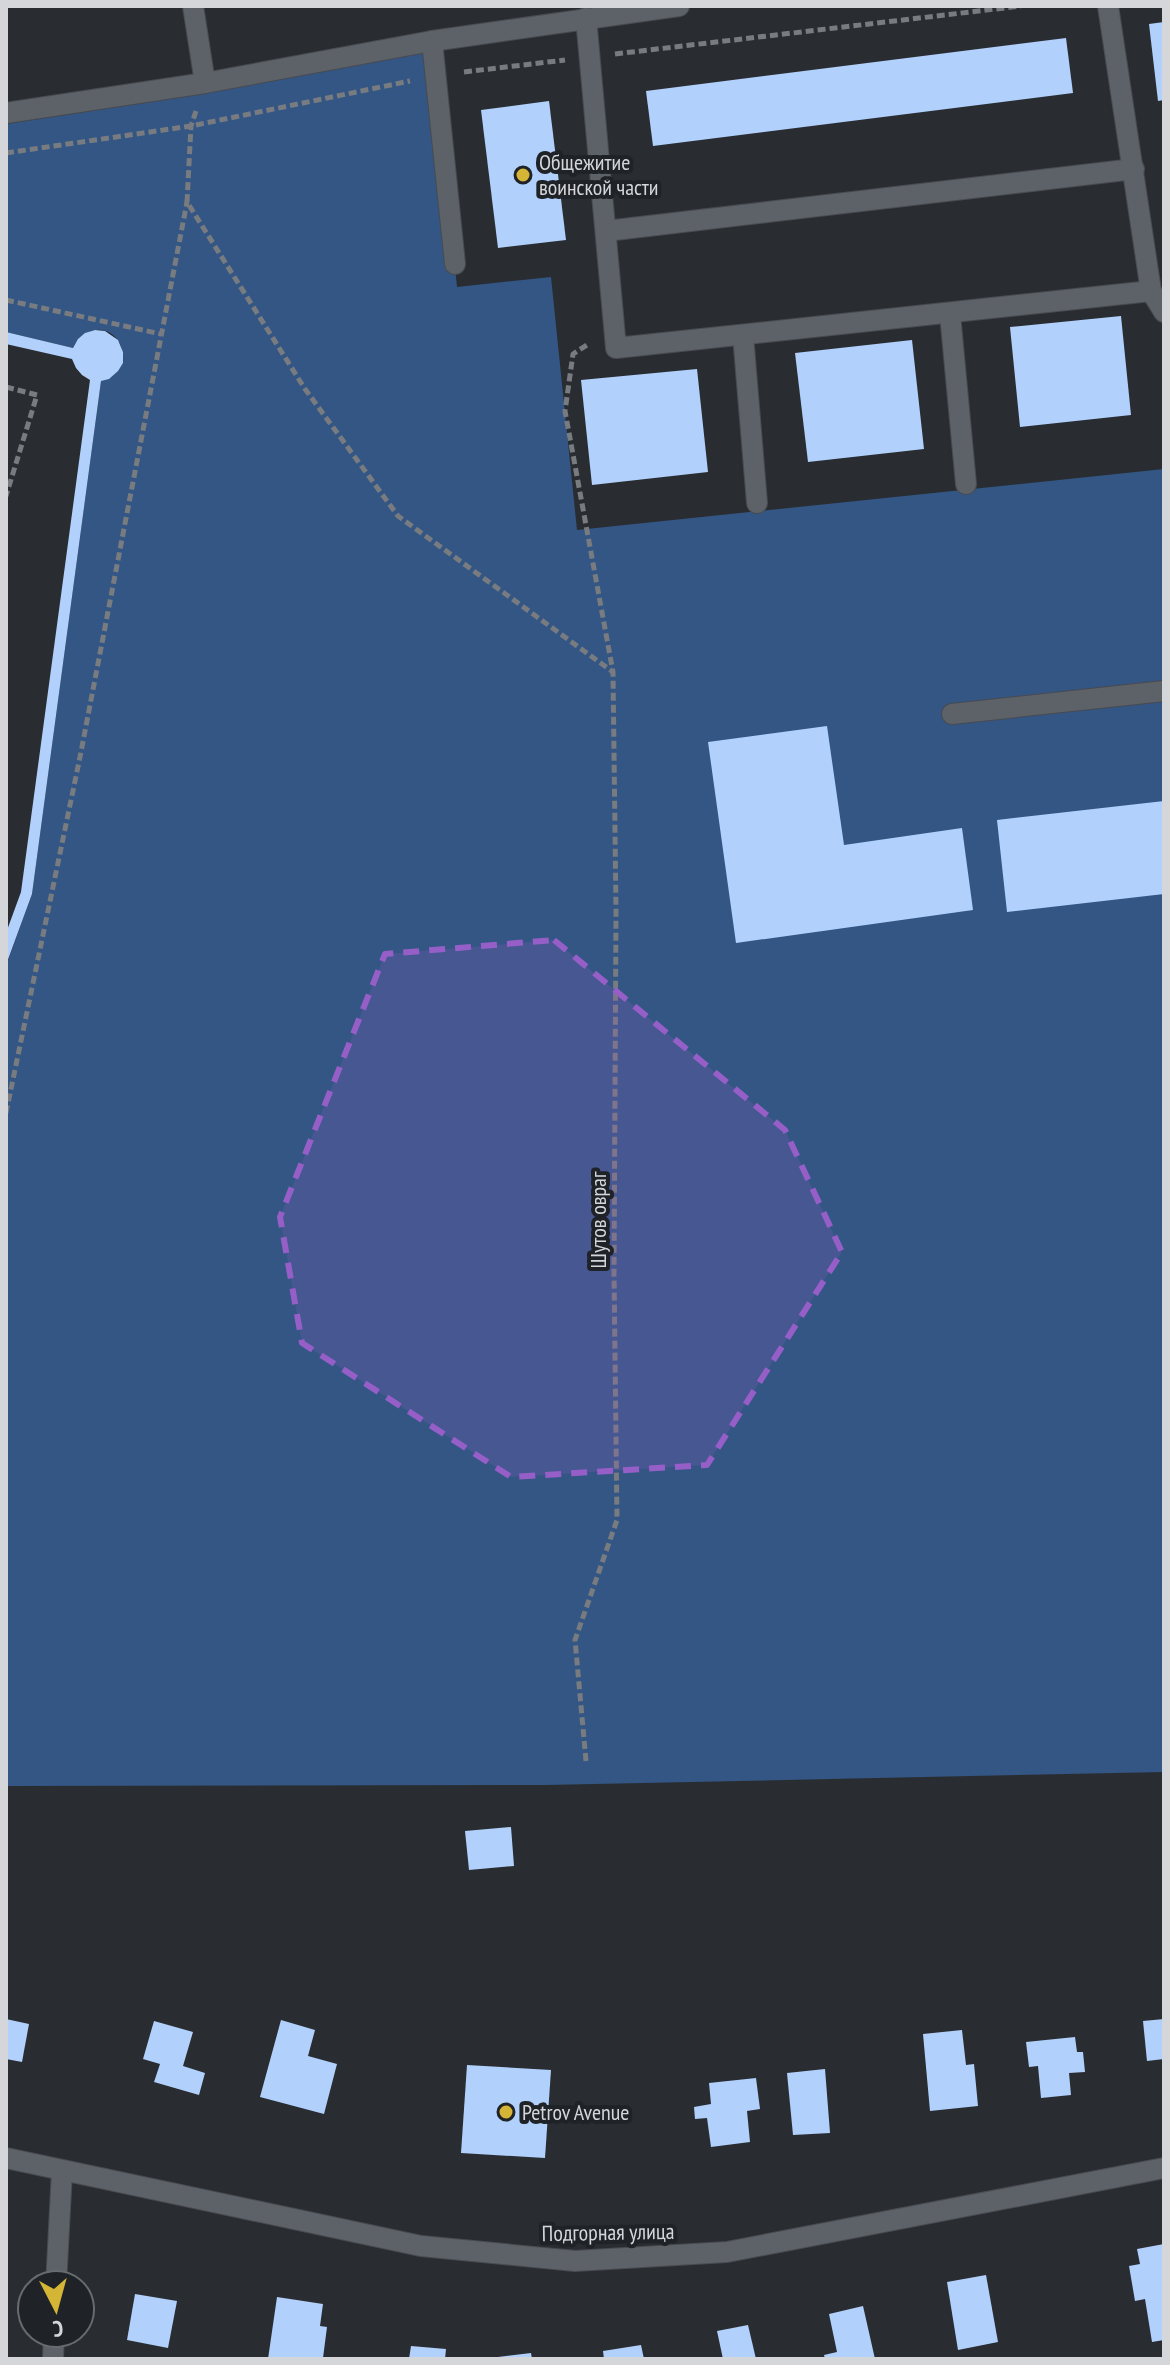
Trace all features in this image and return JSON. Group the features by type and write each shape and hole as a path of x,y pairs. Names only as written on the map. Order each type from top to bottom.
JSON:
{"main road":[{"path":"193,6 205,83"},
{"path":"6,113 205,83 432,41 679,6"},
{"path":"1108,6 1151,291 1164,312"},
{"path":"586,18 616,348 1151,291"},
{"path":"432,41 455,264"},
{"path":"606,231 1134,169"},
{"path":"950,314 966,484"},
{"path":"743,335 757,503"},
{"path":"952,714 1164,691"},
{"name":"Подгорная улица","path":"6,2158 421,2246 575,2261 727,2252 1164,2168"},
{"path":"57,2269 62,2171"}],"path":[{"path":"6,153 191,126 435,75 1021,6"},
{"path":"6,1113 80,757 187,202 191,126 205,83"},
{"path":"187,202 305,389 398,516 613,672"},
{"path":"6,300 161,334"},
{"name":"Шутов овраг","path":"586,1761 575,1640 617,1520 613,672 565,411 573,354 614,327"},
{"path":"6,387 37,395 6,496"}],"highlighted area":[{"path":"554,940 785,1130 842,1252 707,1465 511,1477 302,1343 280,1217 385,954"}],"shaded area":[{"path":"432,41 457,287 551,277 577,530 1164,469 1164,1772 545,1785 6,1786 6,966 32,894 101,381 123,363 119,342 105,331 88,332 73,348 6,332 6,124 195,95"}],"building":[{"path":"1164,22 1164,100 1158,101 1149,24"},
{"path":"1066,38 1073,93 653,146 646,91"},
{"name":"Общежитие воинской части","path":"549,101 566,240 498,248 481,110"},
{"path":"1121,316 1131,415 1020,427 1010,327"},
{"path":"105,331 118,340 123,363 109,379 101,381 32,894 6,965 6,933 21,892 90,380 76,368 72,359 6,344 6,332 73,348 85,333"},
{"path":"912,340 924,449 808,462 795,353"},
{"path":"697,369 708,472 592,485 581,380"},
{"path":"827,726 844,845 962,828 973,910 736,943 708,742"},
{"path":"1164,801 1164,894 1007,912 997,820"},
{"path":"511,1827 514,1866 469,1870 465,1831"},
{"path":"6,2019 29,2024 22,2062 6,2059"},
{"path":"1164,2019 1164,2059 1147,2061 1143,2021"},
{"path":"281,2020 315,2030 308,2056 337,2064 324,2114 260,2097"},
{"path":"154,2021 193,2032 183,2066 205,2073 199,2095 154,2082 160,2064 143,2059"},
{"path":"962,2030 966,2065 974,2064 978,2106 930,2111 923,2034"},
{"path":"1075,2037 1077,2052 1083,2052 1085,2072 1069,2073 1071,2095 1041,2098 1038,2066 1029,2067 1026,2042"},
{"name":"Petrov Avenue","path":"467,2065 551,2070 545,2158 461,2153"},
{"path":"825,2069 830,2133 793,2135 787,2073"},
{"path":"756,2078 760,2109 747,2111 750,2142 711,2147 707,2118 695,2119 694,2107 711,2104 709,2083"},
{"path":"1164,2244 1164,2340 1152,2342 1145,2299 1135,2301 1129,2266 1140,2264 1137,2249"},
{"path":"986,2275 998,2342 958,2350 947,2282"},
{"path":"135,2294 177,2301 168,2348 127,2340"},
{"path":"277,2297 323,2304 320,2326 327,2327 323,2358 268,2359"},
{"path":"863,2306 875,2359 825,2359 824,2355 837,2352 829,2314"},
{"path":"748,2325 756,2359 723,2359 717,2331"},
{"path":"641,2345 644,2359 604,2359 603,2351"},
{"path":"411,2346 446,2349 445,2359 409,2359"},
{"path":"531,2353 532,2359 498,2359 498,2357"}],"place":[{"name":"Общежитие воинской части","path":"523,175"},
{"name":"Petrov Avenue","path":"506,2112"}]}
